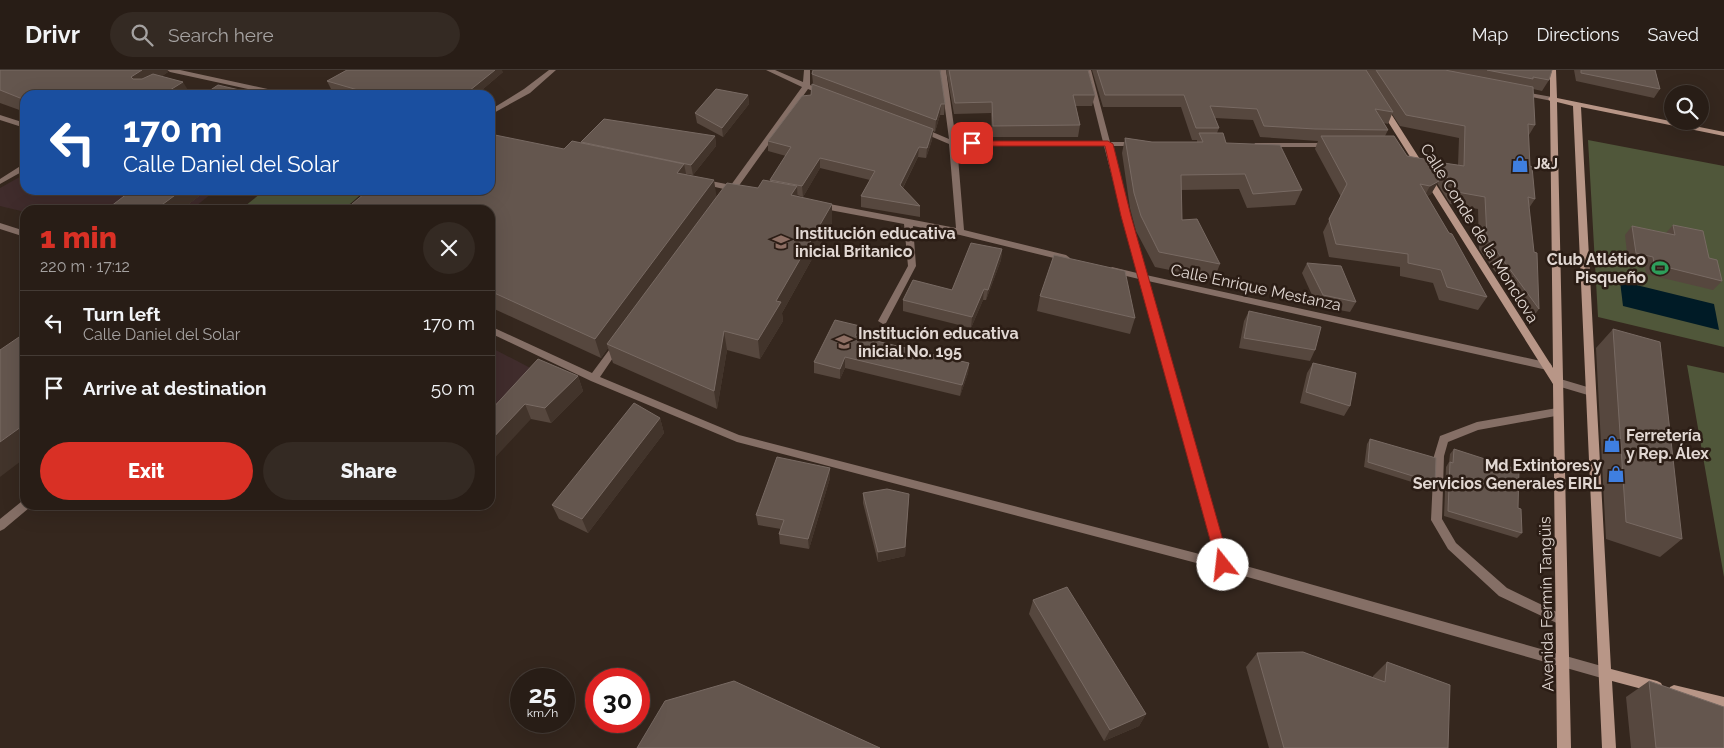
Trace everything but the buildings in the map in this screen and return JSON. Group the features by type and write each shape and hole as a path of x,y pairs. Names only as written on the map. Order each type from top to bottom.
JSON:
{"main road":[{"name":"Avenida Fermín Tangüis","path":"1553,70 1564,748"},
{"path":"1552,99 1724,134"},
{"name":"Calle Conde de la Monclova","path":"1380,104 1557,382"},
{"path":"1577,104 1609,748"},
{"path":"1605,673 1724,703"}],"street":[{"path":"170,70 188,72 265,90"},
{"path":"495,110 527,91 553,70"},
{"path":"769,70 806,88 834,98"},
{"path":"721,204 806,88 807,70"},
{"path":"943,70 953,143 960,232"},
{"path":"1088,70 1143,278 1223,565"},
{"path":"178,78 188,72"},
{"path":"1515,92 1552,99"},
{"path":"0,117 20,124"},
{"path":"907,126 953,143 1148,144"},
{"path":"1248,144 1337,145"},
{"path":"1397,145 1407,145"},
{"path":"0,182 20,170"},
{"path":"694,180 743,190"},
{"path":"811,203 960,232 1075,261"},
{"path":"883,321 912,266 908,222"},
{"path":"0,226 20,232"},
{"name":"Calle Enrique Mestanza","path":"1104,268 1546,366"},
{"path":"495,330 594,378 737,438 1223,565 1605,673"},
{"path":"594,378 623,338"},
{"path":"1557,382 1591,392"},
{"path":"1558,412 1476,426 1444,439 1439,456 1436,520 1452,546 1503,592 1561,620"},
{"path":"0,526 20,509"}],"shaded area":[{"path":"20,177 20,195 210,195 197,205 20,205 20,211 0,206 0,188"},
{"path":"495,350 540,373 495,425"}],"green space":[{"name":"Club Atlético Pisqueño","path":"1588,140 1724,166 1724,347 1598,317"},
{"path":"259,195 360,195 349,205 246,205"},
{"path":"1687,365 1724,373 1724,577"}],"water":[{"path":"1620,281 1714,304 1719,330 1623,306"}],"place":[{"name":"J&J","path":"1520,164"},
{"name":"Institución educativa inicial Britanico","path":"781,242"},
{"name":"Club Atlético Pisqueño","path":"1660,268"},
{"name":"Institución educativa inicial No. 195","path":"844,342"},
{"name":"Ferretería y Rep. Álex","path":"1612,444"},
{"name":"Md Extintores y Servicios Generales EIRL","path":"1616,474"}],"route":[{"path":"972,143 1108,144 1126,216 1223,565"}]}
